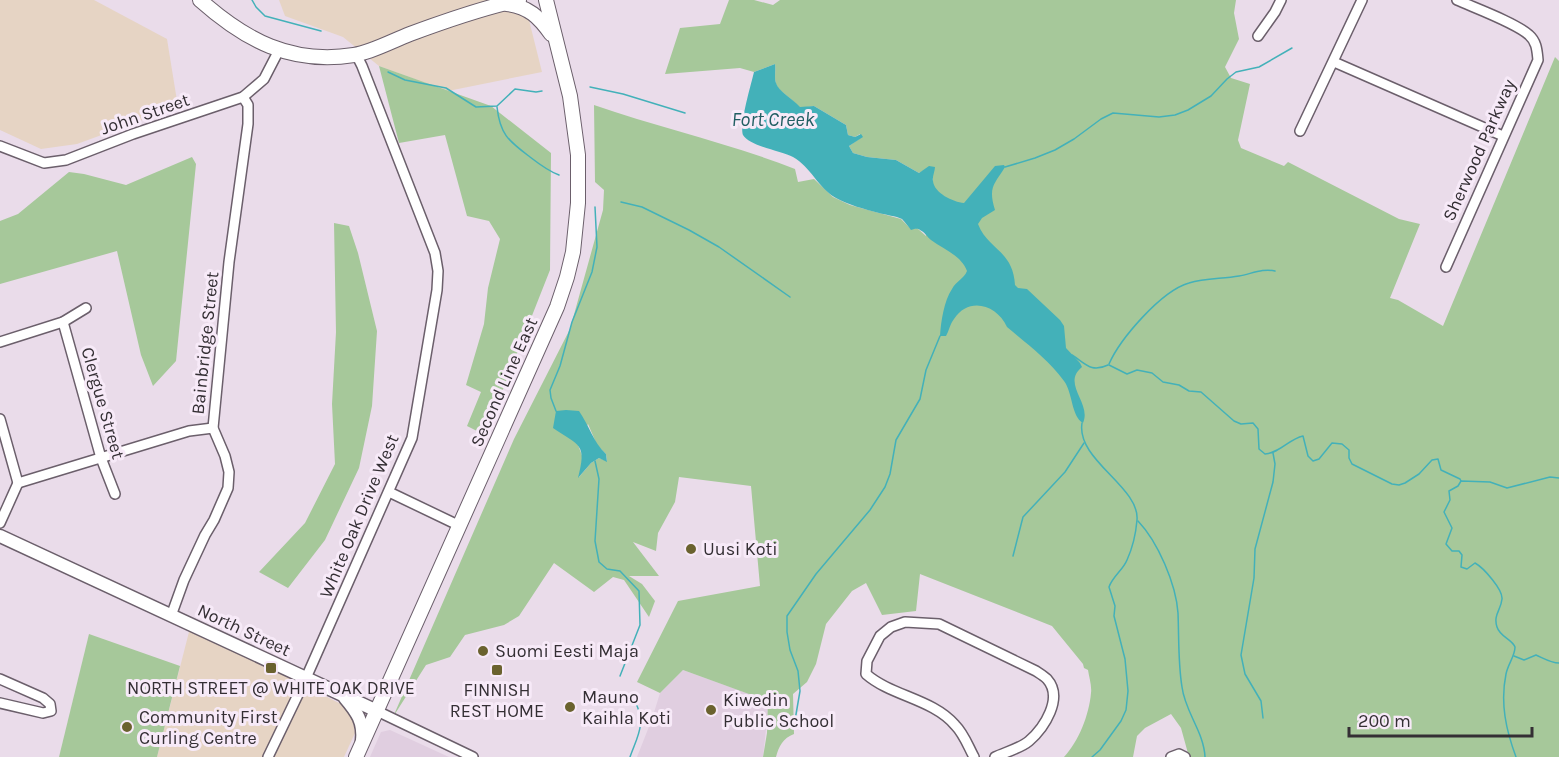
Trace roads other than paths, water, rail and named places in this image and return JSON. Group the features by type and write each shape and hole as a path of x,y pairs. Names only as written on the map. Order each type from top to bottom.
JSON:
{"highway":[{"path":"200,0 225,23 250,38 279,50 311,56 356,54 442,22 519,0"},
{"name":"Second Line East","path":"356,757 556,308 567,277 573,252 578,203 578,155 570,96 546,0"},
{"path":"503,3 516,5 533,12 554,38"}],"main road":[{"name":"North Street","path":"0,536 377,711"},
{"path":"342,695 360,718 363,730 362,743"}],"street":[{"path":"1258,36 1281,0"},
{"path":"1300,131 1362,0"},
{"name":"Sherwood Parkway","path":"1446,267 1538,60 1537,47 1530,35 1457,0"},
{"name":"John Street","path":"0,146 44,163 66,160 133,134 243,97 264,79 279,50"},
{"name":"White Oak Drive West","path":"268,757 306,678 412,438 438,290 435,253 356,54"},
{"path":"1334,62 1503,136"},
{"name":"Bainbridge Street","path":"171,616 184,580 228,488 229,472 225,456 213,428 229,262 248,124 248,105 243,97"},
{"path":"0,342 63,322 86,308"},
{"name":"Clergue Street","path":"63,322 101,458 115,494"},
{"path":"0,419 18,483 0,523"},
{"path":"18,483 189,431 213,428"},
{"path":"388,492 460,526"},
{"path":"974,757 963,735 953,722 939,711 876,682 866,674 867,661 872,648 879,636 891,627 905,622 939,624 1036,671 1048,680 1053,694 1052,707 1046,721 1028,742 995,757"},
{"path":"0,679 43,698 50,704 51,711 43,713 0,703"},
{"name":"North Street","path":"377,711 473,757"},
{"path":"1171,757 1179,754 1185,757"}],"water":[{"name":"Fort Creek","path":"775,64 777,86 800,107 814,106 846,125 848,135 855,137 861,134 863,137 849,146 853,153 896,160 919,173 929,166 935,167 934,185 940,193 950,199 964,203 995,166 1004,165 992,191 995,210 982,218 978,224 982,233 1010,264 1015,285 1018,288 1027,289 1064,326 1066,348 1082,367 1076,373 1075,387 1084,408 1083,423 1076,415 1067,386 1058,373 1007,327 997,313 982,306 967,307 951,323 946,336 940,336 947,299 954,286 967,271 961,261 922,231 911,230 902,219 857,207 836,198 793,157 746,139 742,130 754,72"},
{"path":"556,411 579,411 606,454 607,462 599,458 591,463 578,478 582,458 579,447 553,428"}],"waterway":[{"name":"Fort Creek","path":"252,0 265,16 321,31"},
{"path":"1005,167 1055,150 1113,113 1159,117 1175,115 1188,110 1211,96 1236,72 1259,67 1292,48"},
{"name":"Fort Creek","path":"388,72 405,80 446,88 476,107 497,106 515,89 542,91"},
{"name":"Fort Creek","path":"590,87 623,94 685,113"},
{"path":"497,107 500,124 511,142 540,165 559,175"},
{"path":"621,202 642,207 689,230 719,247 790,297"},
{"path":"556,411 550,390 560,366 572,322 592,272 597,247 595,207"},
{"path":"1109,364 1132,329 1154,306 1178,288 1201,280 1275,271"},
{"path":"794,726 800,691 798,671 790,650 787,616 816,574 870,510 885,487 890,474 896,440 920,399 926,370 940,336"},
{"name":"Fort Creek","path":"1072,355 1093,368 1108,365"},
{"name":"Fort Creek","path":"1109,365 1127,374 1137,370 1152,373 1163,382 1179,385 1189,391 1201,392 1234,421 1241,424 1253,423 1258,429 1259,449 1265,454 1303,436 1308,456 1313,461 1319,459 1332,443 1342,444 1349,450 1352,464 1392,484 1405,483 1419,474 1432,460 1438,459 1441,470 1461,481"},
{"path":"1082,423 1083,436 1088,449 1129,496 1135,508 1137,520 1131,551 1109,587 1125,659 1128,691 1126,710 1121,721 1100,750 1092,757"},
{"path":"1013,556 1023,517 1065,472 1084,443"},
{"path":"1263,718 1261,701 1245,674 1241,655 1254,578 1255,549 1273,482 1275,464 1273,453"},
{"path":"595,461 599,479 595,541 599,562 607,569 620,571 639,591 640,625 620,676"},
{"name":"Fort Creek","path":"1516,757 1509,737 1504,706 1506,674 1515,647 1497,627 1496,619 1501,595 1488,574 1475,563 1467,569 1461,567 1462,555 1459,551 1452,551 1446,544 1452,528 1444,512 1450,500 1449,491 1458,486 1461,481 1490,482 1507,488 1550,477 1559,478"},
{"path":"1138,521 1159,552 1174,589 1178,613 1182,687 1204,748 1205,757"},
{"name":"Fort Creek","path":"1514,656 1524,660 1536,655 1559,663"},
{"path":"630,757 641,723 635,702"}],"place":[{"name":"Uusi Koti","path":"691,549"},
{"name":"Suomi Eesti Maja","path":"483,651"},
{"name":"NORTH STREET @ WHITE OAK DRIVE","path":"271,668"},
{"name":"FINNISH REST HOME","path":"497,670"},
{"name":"Mauno Kaihla Koti","path":"570,707"},
{"name":"Kiwedin Public School","path":"711,710"},
{"name":"Community First Curling Centre","path":"127,727"}]}
